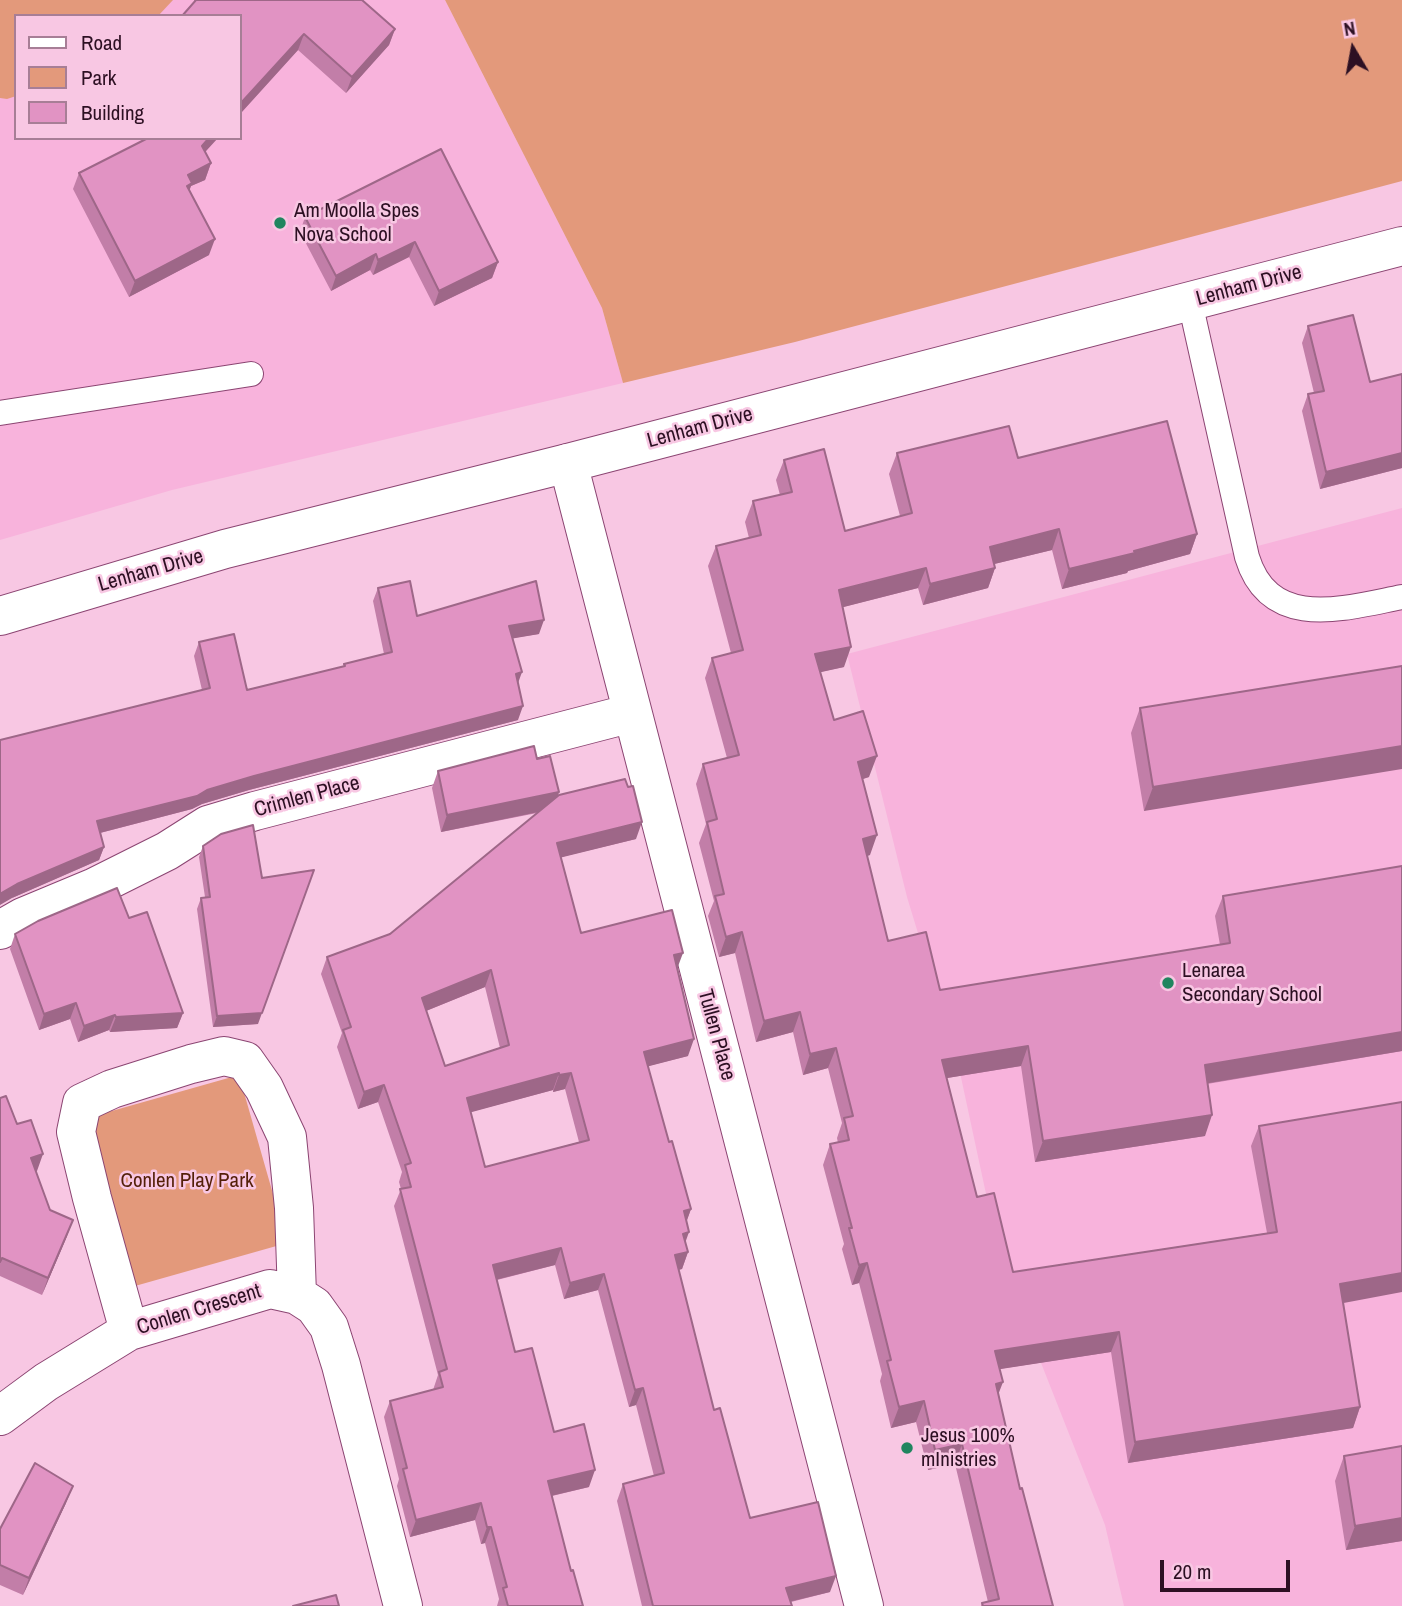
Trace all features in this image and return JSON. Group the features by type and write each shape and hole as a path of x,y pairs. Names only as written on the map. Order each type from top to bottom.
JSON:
{"street":[{"name":"Lenham Drive","path":"0,617 225,549 568,463 1402,246"},
{"name":"Tullen Place","path":"568,463 864,1606"},
{"name":"Crimlen Place","path":"0,930 167,851 208,825 632,712"},
{"path":"129,1331 76,1132 82,1104 112,1089 224,1056 245,1062 264,1088 287,1137 294,1208 297,1295 314,1306 329,1327 403,1606"},
{"name":"Conlen Crescent","path":"0,1416 46,1382 129,1331 271,1289 297,1295"}],"lane":[{"path":"1189,302 1247,557 1258,583 1286,604 1309,609 1330,611 1402,597"},
{"path":"0,413 251,374"}],"shaded area":[{"name":"Am Moolla Spes Nova School","path":"0,0 445,0 602,308 623,383 172,490 0,540"},
{"name":"Lenarea Secondary School","path":"1402,508 1402,1606 1124,1606 1105,1525 1000,1259 959,1068 907,897 847,654"}],"green space":[{"path":"0,0 173,0 160,14 14,14 14,97 0,98"},
{"path":"445,0 1402,0 1402,181 795,342 623,383 602,308"},
{"name":"Conlen Play Park","path":"239,1075 287,1243 135,1286 87,1118"}],"building":[{"path":"196,0 362,0 395,29 352,77 304,34 242,102 242,14 184,14"},
{"path":"144,140 207,140 202,146 211,163 188,175 192,183 187,186 215,239 135,281 79,173"},
{"path":"441,149 498,262 439,291 415,242 378,260 376,254 336,276 305,217"},
{"path":"1353,315 1370,382 1402,374 1402,453 1326,472 1308,394 1324,391 1308,326"},
{"path":"1167,421 1197,534 1069,569 1059,529 990,547 995,568 930,584 926,568 839,590 851,647 815,654 834,720 863,711 877,756 858,762 877,835 863,839 888,941 926,932 940,990 1230,943 1223,896 1402,866 1402,1032 1205,1065 1212,1115 1043,1141 1028,1046 942,1060 977,1197 994,1193 1013,1272 1277,1232 1259,1126 1402,1102 1402,1273 1340,1284 1360,1407 1135,1442 1119,1332 995,1351 1003,1382 996,1384 1020,1489 1022,1488 1053,1606 983,1606 982,1603 999,1599 962,1444 935,1450 924,1401 899,1407 887,1361 891,1360 867,1263 859,1265 849,1228 852,1228 830,1144 849,1140 844,1118 853,1116 836,1048 810,1054 800,1012 764,1021 742,932 726,937 715,896 724,894 707,822 717,819 703,764 739,755 712,658 743,650 716,546 761,535 753,501 792,492 784,460 824,449 845,531 912,513 897,453 1009,426 1018,458"},
{"path":"410,581 417,616 536,581 544,620 509,626 522,672 516,674 523,706 254,776 207,790 197,796 97,821 104,847 17,884 0,894 0,740 210,688 199,642 234,634 247,690 392,652 378,588"},
{"path":"1402,666 1402,746 1153,787 1140,708"},
{"path":"534,746 537,759 550,756 559,792 447,815 438,771"},
{"path":"625,779 628,787 633,786 642,822 557,843 581,933 672,910 683,953 674,955 694,1039 644,1052 691,1209 684,1211 689,1232 683,1234 688,1252 675,1255 714,1410 720,1408 750,1518 818,1502 836,1576 786,1588 792,1606 653,1606 623,1484 664,1473 643,1388 635,1390 604,1274 570,1283 561,1248 493,1265 515,1352 532,1348 554,1432 584,1424 595,1470 548,1481 571,1571 573,1570 583,1606 508,1606 503,1588 507,1587 491,1527 487,1527 481,1503 416,1520 403,1469 407,1468 390,1401 443,1387 439,1372 447,1369 400,1189 411,1187 405,1165 411,1163 384,1085 364,1092 343,1030 351,1027 327,957 390,934 559,795","holes":["491,970 509,1045 445,1066 422,998","559,1073 571,1073 589,1140 485,1167 467,1098"]},
{"path":"253,825 262,878 314,870 262,1013 217,1016 201,898 210,897 203,846 221,834"},
{"path":"117,888 129,918 147,912 183,1013 115,1015 84,1026 76,1003 44,1014 15,934 38,921"},
{"path":"6,1096 17,1124 31,1120 43,1154 31,1158 50,1210 73,1220 48,1278 2,1258 0,1262 0,1098"},
{"path":"1402,1446 1402,1518 1355,1526 1344,1456"},
{"path":"35,1463 73,1486 29,1578 0,1565 0,1529"},
{"path":"336,1595 339,1606 293,1606"}],"place":[{"name":"Am Moolla Spes Nova School","path":"280,223"},
{"name":"Lenarea Secondary School","path":"1168,983"},
{"name":"Jesus 100% mInistries","path":"907,1448"}]}
